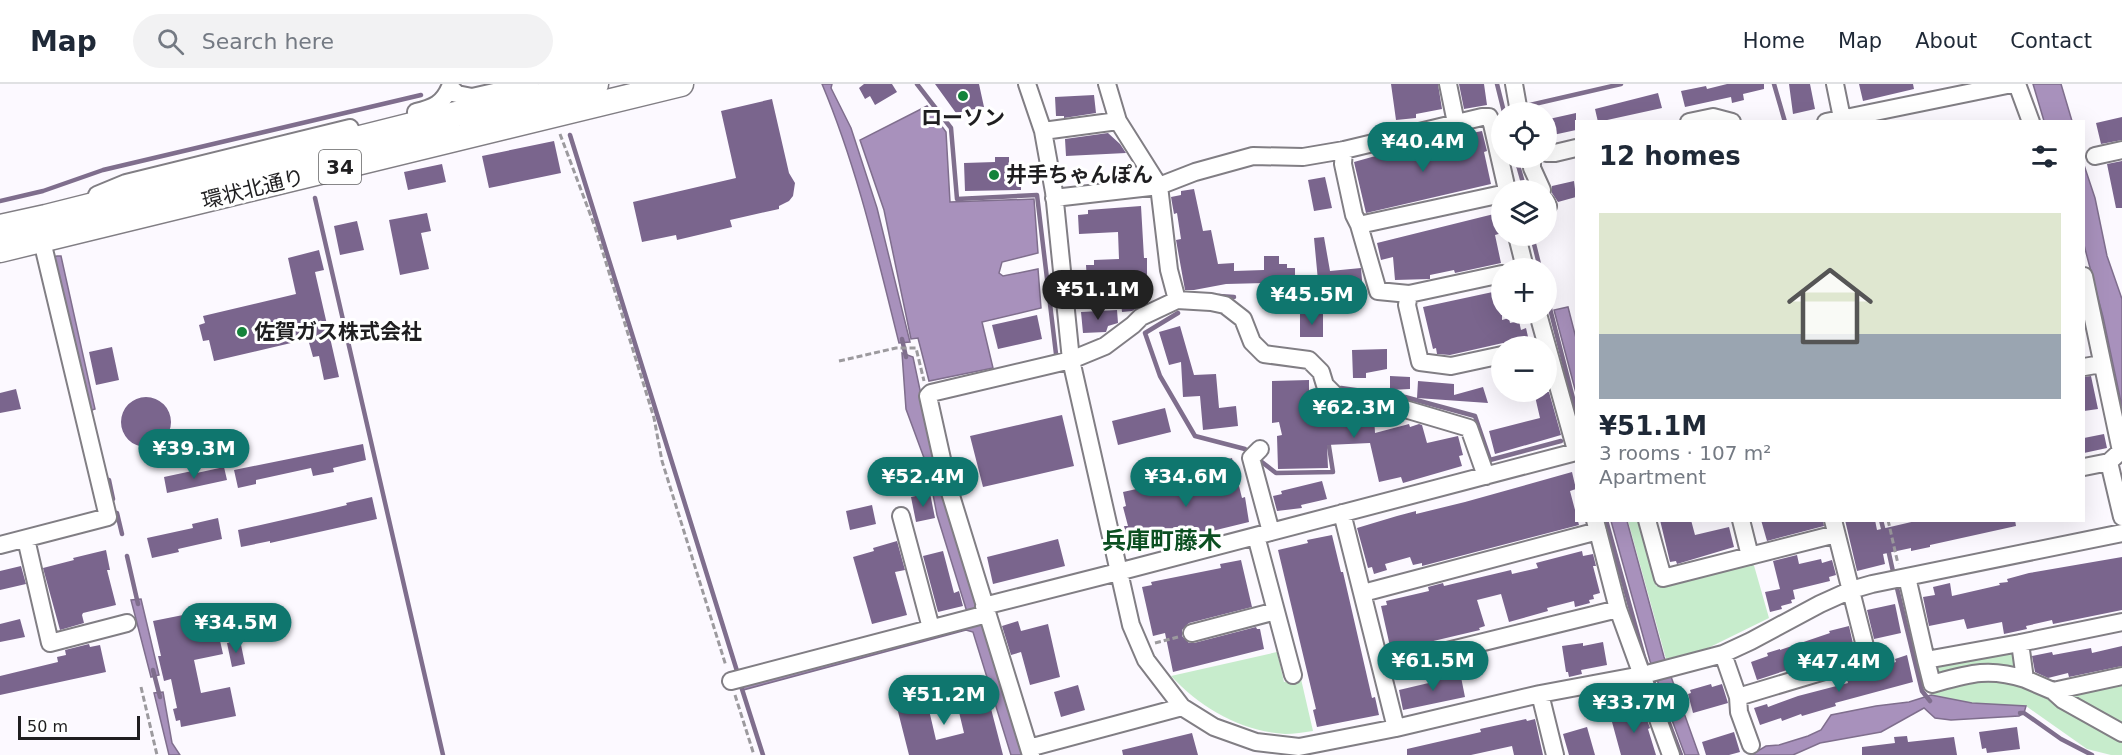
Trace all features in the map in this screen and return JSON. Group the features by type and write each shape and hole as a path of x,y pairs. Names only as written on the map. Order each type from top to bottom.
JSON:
{"highway":[{"name":"環状北通り","path":"0,227 456,114 596,84"},
{"name":"環状北通り","path":"0,250 681,84"}],"street":[{"path":"46,217 126,183 434,108 446,96 450,87 457,94 472,98 530,84"},
{"path":"1027,84 1043,131 1054,198 1071,360 1131,625 1146,660 1182,707 1215,727 1256,742 1299,751 1540,694 1674,668 1723,654 1851,590 1899,578 2122,533"},
{"path":"1107,84 1118,121 1159,186 1168,270 1177,300"},
{"path":"1448,84 1456,123"},
{"path":"1514,84 1517,102"},
{"path":"1835,84 1834,120 1984,86 2012,84"},
{"path":"2017,84 2030,120"},
{"path":"1054,198 1159,186 1195,172 1253,156 1303,157 1489,117 1505,180"},
{"path":"1699,120 1713,117 1724,120"},
{"path":"1043,131 1118,121"},
{"path":"1557,153 1575,148"},
{"path":"1344,150 1343,164 1354,215 1378,291 1409,294 1491,276"},
{"path":"2094,156 2122,150"},
{"path":"1359,225 1491,196"},
{"path":"0,545 108,517 42,240"},
{"path":"2085,281 2121,451 2109,462 2085,467"},
{"path":"1409,294 1407,305 1420,362 1451,366 1491,357"},
{"path":"1182,707 1030,752 948,486 928,396 931,393 1071,360 1106,346 1141,317 1177,300 1211,302 1225,305 1243,319 1252,342 1264,354 1309,360 1321,372 1325,385 1338,398 1398,406 1469,428 1486,476"},
{"path":"2085,368 2101,364"},
{"path":"1557,391 1575,448"},
{"path":"730,681 967,618 986,610 1118,572 1575,451"},
{"path":"1255,454 1263,534 1276,611 1293,675"},
{"path":"2109,462 2122,517"},
{"path":"1341,513 1396,728"},
{"path":"901,516 931,628"},
{"path":"1648,522 1663,578 1750,556 1835,527 1868,658 1738,697"},
{"path":"1742,522 1750,556"},
{"path":"1363,593 1597,526 1618,609 1644,674 1671,755"},
{"path":"26,539 50,643 127,623"},
{"path":"1899,578 1932,684 1983,671 2008,673 2053,691 2063,700 2122,734"},
{"path":"1382,667 1618,609"},
{"path":"1192,633 1276,611"},
{"path":"1926,660 2020,644 2122,622"},
{"path":"2020,644 2025,679"},
{"path":"1723,654 1738,697 1738,712 1751,745"},
{"path":"2053,691 2122,676"},
{"path":"1540,694 1555,755"}],"path":[{"path":"560,132 598,238 654,418 662,461 753,755"},
{"path":"839,361 896,348 916,348 928,396"},
{"path":"1888,522 1899,578"},
{"path":"1148,645 1192,633"},
{"path":"141,687 157,755"}],"green space":[{"path":"1628,522 1638,522 1656,586 1753,562 1769,618 1706,649 1666,659"},
{"path":"2013,651 2019,684 2122,679 2122,755 2111,755 2087,749 2026,706 1972,703 1931,695 1920,669"},
{"path":"1277,652 1284,682 1301,679 1313,731 1285,734 1268,732 1237,723 1208,708 1171,676"}],"shaded area":[{"path":"822,84 832,84 831,88 851,128 877,208 910,342 899,343 856,179"},
{"path":"2033,84 2061,84 2072,120 2044,120"},
{"path":"927,106 946,132 950,202 1034,199 1038,253 1002,262 999,273 1003,276 1038,269 1041,308 982,322 993,368 929,381 918,338 911,339 884,210 860,140"},
{"path":"2085,168 2095,198 2107,256 2122,299 2122,407 2103,317 2085,249"},
{"path":"61,256 95,409 89,411 53,257"},
{"path":"1568,307 1575,334 1575,389 1557,321 1557,309"},
{"path":"902,353 913,357 936,465 927,466 906,409"},
{"path":"941,476 980,608 967,612 937,515 930,479"},
{"path":"1611,522 1627,522 1664,657 1699,755 1685,755 1650,661"},
{"path":"141,599 159,675 151,677 131,600"},
{"path":"984,622 1024,755 1011,755 973,632 966,630 743,690 741,686"},
{"path":"163,692 172,743 180,755 169,755 154,693"},
{"path":"1931,695 1972,703 2026,706 2024,713 2019,716 1951,720 1935,718 1924,708 1881,732 1820,743 1793,755 1751,755 1766,746 1779,745 1821,730 1831,715 1909,702"}],"building":[{"path":"864,84 892,84 897,92 875,105 870,96 865,99 859,88"},
{"name":"ローソン","path":"935,84 979,84 984,107 956,113"},
{"path":"1391,84 1438,84 1442,109 1416,114 1416,118 1396,120"},
{"path":"1459,84 1484,84 1487,105 1464,109"},
{"path":"1727,84 1764,84 1764,89 1743,94 1744,100 1732,103 1731,97 1685,107 1681,91 1706,86 1707,89"},
{"path":"1789,84 1810,84 1815,109 1793,114"},
{"path":"1859,84 1913,84 1914,89 1863,101"},
{"path":"1658,93 1662,108 1607,120 1598,120 1595,109"},
{"path":"1094,95 1096,113 1064,118 1064,116 1056,116 1055,97"},
{"path":"772,99 789,173 795,183 793,196 789,201 779,206 779,209 730,220 732,227 677,240 676,235 642,242 633,202 736,178 721,111"},
{"path":"1576,113 1575,130 1557,134 1557,117"},
{"path":"2122,117 2122,140 2101,144 2096,123"},
{"path":"1482,131 1491,184 1366,213 1354,162 1404,148 1405,152 1441,144 1441,142 1458,138 1457,136"},
{"path":"1108,133 1126,153 1066,156 1065,139"},
{"path":"554,141 561,173 489,188 482,156"},
{"path":"995,157 1009,157 1009,162 1020,162 1021,190 965,191 964,163 995,162"},
{"path":"2122,161 2122,208 2116,208 2107,164"},
{"path":"442,164 446,182 408,190 404,172"},
{"path":"1325,177 1332,208 1314,211 1308,180"},
{"path":"1574,181 1575,197 1558,202 1557,185"},
{"path":"1194,189 1203,231 1211,230 1218,264 1234,263 1234,271 1264,270 1264,256 1279,256 1279,264 1287,264 1287,268 1295,268 1295,288 1265,289 1265,283 1226,284 1185,290 1176,240 1181,239 1177,213 1174,214 1171,197 1181,195 1181,191"},
{"path":"1141,206 1144,258 1147,258 1147,276 1142,276 1144,301 1132,311 1122,312 1119,281 1087,283 1086,265 1094,265 1094,260 1119,259 1118,232 1079,234 1078,215 1088,214 1088,210"},
{"path":"427,213 431,231 421,233 429,269 400,275 389,220"},
{"path":"1491,215 1491,246 1497,246 1500,258 1491,258 1491,265 1455,273 1454,270 1430,275 1430,279 1395,280 1393,257 1381,260 1377,243"},
{"path":"357,221 364,250 340,255 334,226"},
{"path":"1324,237 1330,271 1361,268 1363,292 1338,294 1339,300 1320,302 1314,238"},
{"path":"319,250 324,270 315,272 339,377 324,380 319,356 313,357 308,339 214,361 209,340 203,341 199,325 205,323 203,316 296,294 288,258"},
{"path":"1491,292 1491,324 1520,324 1521,330 1526,328 1528,336 1491,336 1491,346 1450,355 1437,354 1436,348 1433,349 1423,307"},
{"path":"1117,310 1118,323 1108,326 1106,332 1083,333 1081,312"},
{"path":"1300,314 1323,314 1323,337 1300,337"},
{"path":"1037,315 1042,339 998,349 992,325"},
{"path":"1180,326 1194,375 1216,374 1219,408 1236,406 1238,426 1203,430 1200,396 1183,397 1181,362 1169,365 1159,332"},
{"path":"112,347 119,380 96,385 89,352"},
{"path":"1387,349 1387,369 1366,373 1366,378 1353,378 1352,350"},
{"path":"1390,376 1410,377 1410,389 1390,390"},
{"path":"2091,376 2098,409 2085,411 2085,377"},
{"path":"1309,380 1309,421 1335,420 1334,416 1374,415 1375,433 1409,424 1410,427 1419,424 1422,425 1427,443 1458,436 1463,455 1459,456 1462,466 1403,483 1401,477 1379,482 1370,443 1327,445 1328,468 1278,469 1277,436 1282,435 1279,422 1272,423 1272,381"},
{"path":"1418,381 1454,384 1454,395 1483,387 1488,403 1417,398"},
{"path":"16,389 21,409 0,413 0,393"},
{"path":"146,397 164,404 171,422 164,440 146,447 128,440 121,422 128,404"},
{"path":"1536,402 1552,402 1561,435 1495,454 1489,431 1540,418"},
{"path":"1165,408 1171,432 1118,445 1112,421"},
{"path":"1062,415 1074,466 983,487 970,436"},
{"path":"2104,434 2107,448 2085,453 2085,438"},
{"path":"363,444 366,460 333,468 334,472 313,476 311,468 256,480 256,484 238,488 234,470"},
{"path":"1232,458 1242,498 1245,497 1249,522 1134,550 1132,542 1128,543 1124,526 1128,526 1123,507 1126,506 1123,492 1150,486 1151,492 1199,480 1198,476 1205,474 1203,465"},
{"path":"224,467 227,480 167,493 164,477"},
{"path":"1572,472 1575,489 1570,491 1575,510 1575,522 1578,522 1579,525 1422,566 1422,563 1413,565 1410,557 1385,564 1387,570 1374,574 1372,567 1368,568 1357,528 1416,511 1416,514"},
{"path":"1322,481 1327,499 1301,505 1302,508 1277,511 1273,496 1282,494 1281,491"},
{"path":"930,493 935,518 916,522 911,497"},
{"path":"372,497 377,519 270,543 270,541 241,547 238,530"},
{"path":"872,505 876,524 850,530 846,511"},
{"path":"218,518 222,539 178,549 179,552 152,558 147,538 193,528 192,524"},
{"path":"1660,522 1692,522 1695,535 1729,527 1734,547 1677,564 1676,561 1670,562"},
{"path":"1762,522 1823,522 1824,526 1767,541"},
{"path":"1845,522 1875,522 1877,530 1911,522 2015,522 2016,526 1930,545 1930,547 1911,551 1911,548 1883,554 1885,564 1857,571"},
{"path":"1332,535 1341,572 1343,572 1372,698 1375,697 1379,715 1317,727 1313,710 1316,709 1278,550 1308,543 1307,540"},
{"path":"1058,539 1065,566 993,584 987,557"},
{"path":"897,541 905,570 895,572 907,615 872,624 853,557"},
{"path":"106,550 110,570 107,570 116,605 83,613 84,623 60,630 43,568"},
{"path":"943,551 954,593 959,591 963,606 938,612 923,556"},
{"path":"1582,551 1583,556 1593,554 1596,566 1593,566 1600,593 1593,595 1594,599 1589,600 1590,603 1575,607 1574,601 1509,622 1501,594 1477,600 1485,626 1479,628 1480,630 1391,651 1381,606 1387,605 1386,601 1429,591 1428,587 1443,583 1444,586 1511,570 1512,574 1538,568 1536,563"},
{"path":"1797,555 1799,564 1821,559 1822,563 1832,560 1836,575 1829,577 1830,581 1793,590 1795,599 1791,600 1792,603 1770,612 1765,592 1780,589 1773,561"},
{"path":"2122,557 2122,610 2053,624 2052,620 2004,634 2002,622 1967,629 1964,619 1929,626 1923,597 1935,595 1933,587 1950,583 1952,596 2000,585 1999,583 2008,582 2007,579 2029,573"},
{"path":"1241,560 1252,607 1189,623 1182,630 1182,636 1189,643 1194,643 1256,627 1260,629 1264,649 1173,672 1165,633 1153,636 1142,587 1152,585 1151,582 1221,568 1220,564"},
{"path":"21,566 26,584 0,590 0,571"},
{"path":"1895,604 1901,633 1874,639 1867,610"},
{"path":"213,609 223,654 194,660 201,693 230,687 236,716 181,727 180,720 176,721 173,709 177,708 171,679 164,681 153,621"},
{"path":"20,619 25,637 0,642 0,624"},
{"path":"1018,621 1021,631 1048,624 1060,677 1030,685 1021,652 1011,655 1002,626"},
{"path":"1849,626 1854,648 1757,680 1751,662 1768,656 1767,653"},
{"path":"240,640 245,664 232,667 227,643"},
{"path":"1603,642 1607,665 1581,670 1582,674 1569,677 1566,672 1562,646 1583,643 1583,646"},
{"path":"89,644 90,647 100,645 106,672 0,695 0,676 58,662 57,657 66,655 65,650"},
{"path":"2122,646 2122,666 2069,677 2068,673 2048,678 2035,672 2032,656 2052,652 2053,655 2091,648 2092,653"},
{"path":"1907,655 1913,682 1835,703 1836,706 1802,716 1801,714 1782,721 1781,718 1760,725 1754,708 1767,704 1768,707 1798,696 1848,683 1847,679 1880,670 1879,666 1896,662 1895,659"},
{"path":"1460,672 1465,697 1403,710 1399,690 1437,681 1436,677"},
{"path":"927,679 932,696 926,697 936,740 964,733 958,708 989,701 1003,755 909,755 892,688"},
{"path":"1711,684 1712,687 1722,684 1728,703 1693,713 1688,694 1691,693 1690,690"},
{"path":"1078,685 1085,710 1061,717 1054,692"},
{"path":"1643,709 1656,755 1621,755 1612,722 1618,720 1617,716"},
{"path":"1526,719 1527,721 1535,719 1543,755 1514,755 1512,746 1471,755 1407,755 1407,749"},
{"path":"1587,727 1595,755 1569,755 1563,734"},
{"path":"2017,727 2020,749 1987,753 1986,748 1982,749 1979,732"},
{"path":"1734,732 1740,752 1729,755 1706,755 1702,742"},
{"path":"1192,733 1198,755 1123,755 1122,750"},
{"path":"1907,736 1908,742 1954,737 1957,755 1862,755 1862,747 1895,743 1894,737"}],"waterway":[{"path":"917,84 951,128 957,199 1037,195 1056,354"},
{"path":"1497,84 1502,102"},
{"path":"1543,102 1621,84"},
{"path":"1774,84 1784,120"},
{"path":"0,201 43,191 103,170 421,95"},
{"path":"570,135 737,671"},
{"path":"1519,168 1522,180"},
{"path":"315,198 443,755"},
{"path":"1534,246 1538,258"},
{"path":"1219,296 1234,297"},
{"path":"1178,313 1145,333 1160,376 1195,436 1245,449 1276,473 1333,472 1328,440"},
{"path":"1554,324 1575,406"},
{"path":"902,339 906,357"},
{"path":"1336,391 1341,388 1405,397 1475,416 1490,460 1561,441"},
{"path":"1326,426 1323,400 1329,396"},
{"path":"931,461 937,482"},
{"path":"109,480 113,499"},
{"path":"117,513 122,534"},
{"path":"1607,522 1644,657 1681,755"},
{"path":"1882,522 1884,532"},
{"path":"1888,549 1894,576"},
{"path":"127,556 138,604"},
{"path":"1896,584 1922,691 1930,701"},
{"path":"153,670 160,697"},
{"path":"741,686 763,755"},
{"path":"2020,713 2024,713 2061,739 2092,755"}],"place":[{"name":"ローソン","path":"963,96"},
{"name":"井手ちゃんぽん","path":"994,175"},
{"name":"佐賀ガス株式会社","path":"242,332"}],"district":[{"name":"兵庫町藤木","path":"1162,541"}]}
